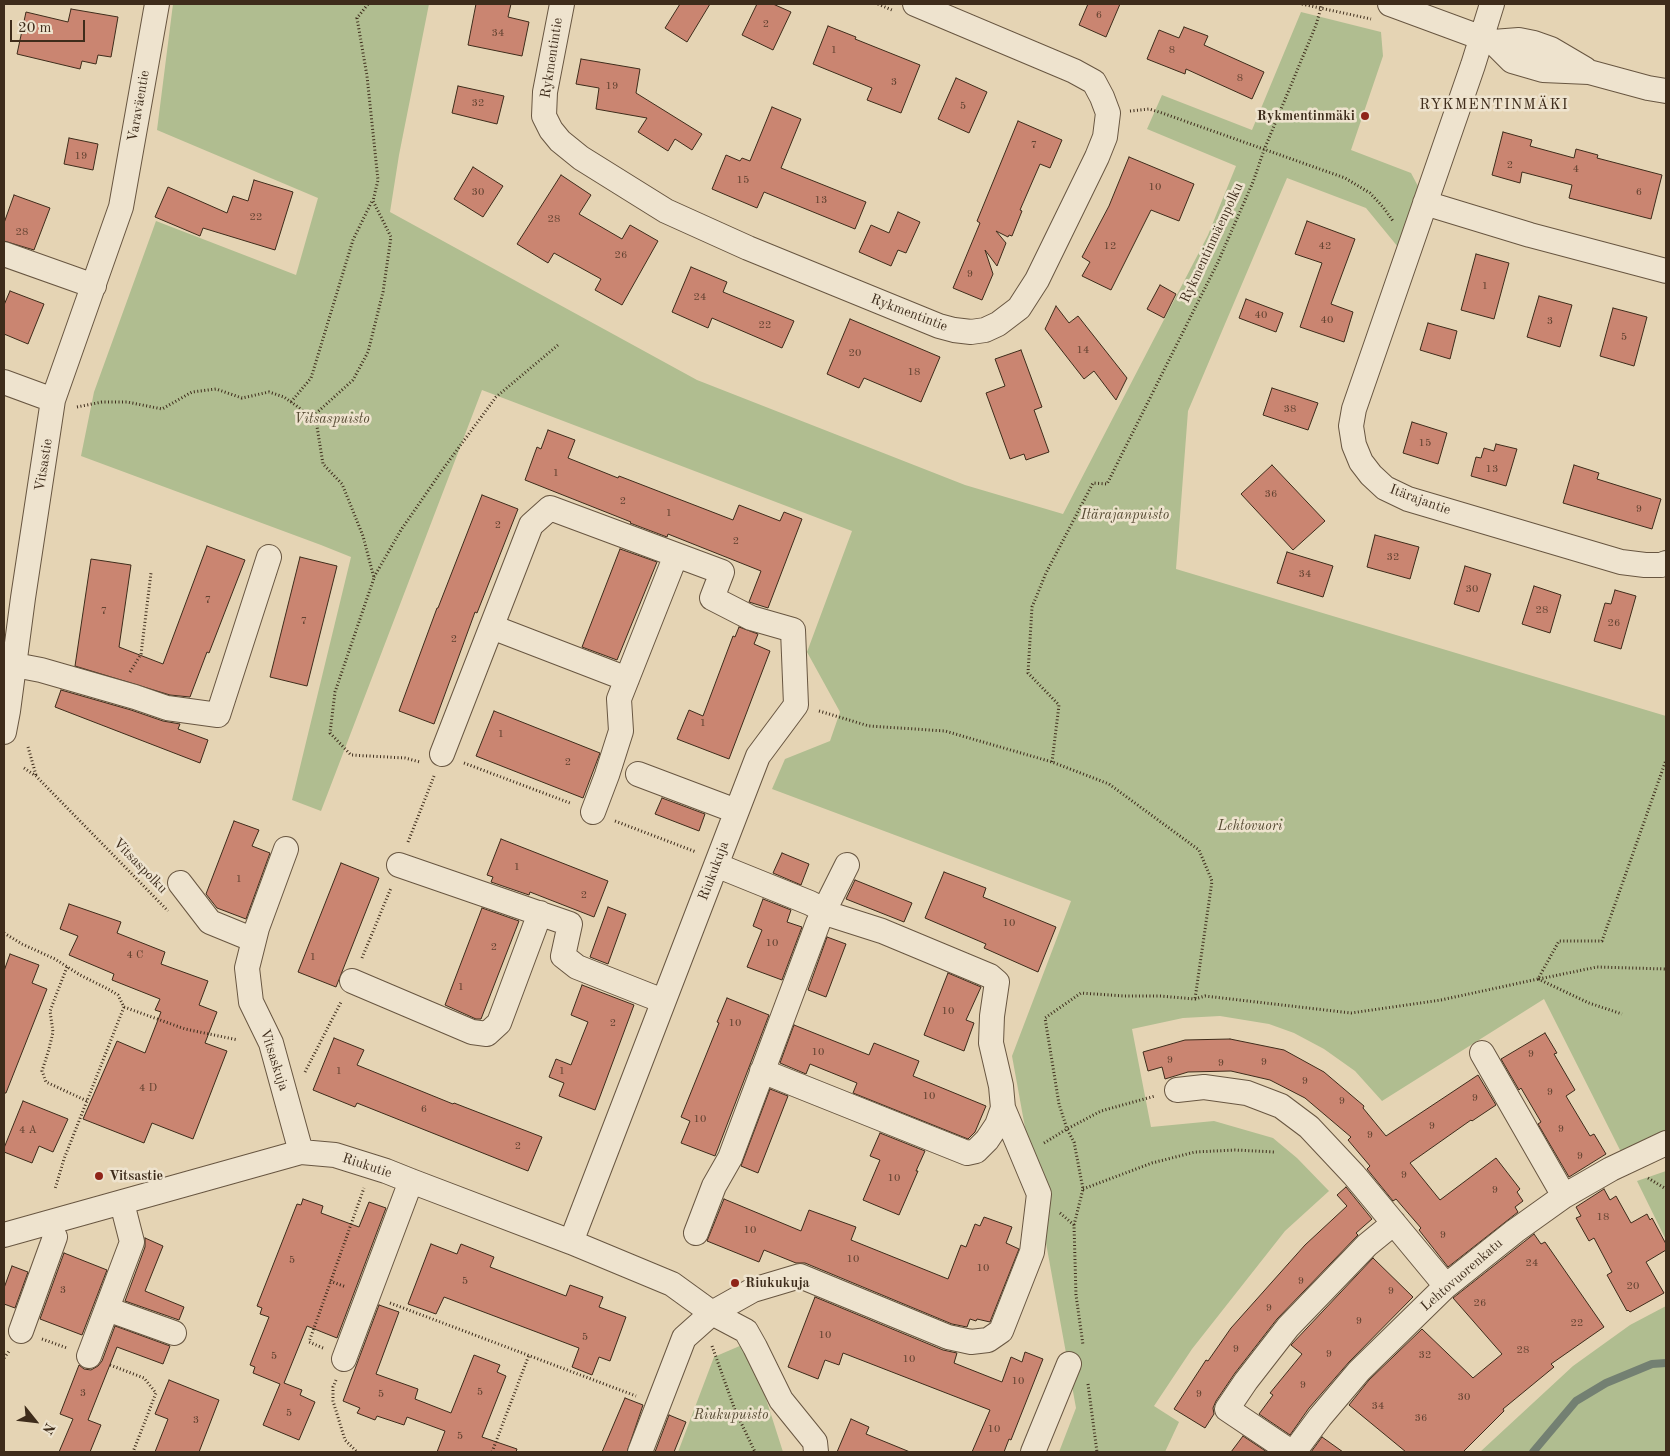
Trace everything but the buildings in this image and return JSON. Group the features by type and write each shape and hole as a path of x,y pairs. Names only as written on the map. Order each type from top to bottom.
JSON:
{"street":[{"name":"Varaväentie","path":"121,208 157,4"},
{"name":"Rykmentintie","path":"562,4 545,92 544,116 560,142 581,158 666,211 748,248 940,326 971,332 985,330 998,324 1019,308 1037,280 1097,157 1105,137 1108,113 1094,82 1074,71 915,4"},
{"path":"1390,4 1487,40 1519,40 1534,43 1551,50 1589,72 1666,91"},
{"name":"Itärajantie","path":"1492,4 1487,40 1425,203 1354,409 1351,426 1354,445 1361,462 1371,475 1385,488 1408,499 1620,562 1646,566 1666,563"},
{"path":"1425,203 1530,235 1666,271"},
{"name":"Vitsastie","path":"5,718 53,400 121,208"},
{"path":"4,254 94,286"},
{"path":"4,382 53,400"},
{"path":"432,758 492,626 532,526 550,508 722,572 712,598 752,618 793,630 796,705"},
{"path":"593,812 622,731 619,699 676,555"},
{"path":"10,679 41,670 167,708 218,715 269,557"},
{"path":"492,626 627,679"},
{"name":"Riukukuja","path":"571,1242 758,756 796,705"},
{"path":"638,774 736,811"},
{"path":"180,883 210,922 254,940 286,849"},
{"path":"399,865 570,924 563,956 576,967 664,1001"},
{"path":"640,1452 684,1338 712,1313 753,1290 800,1276 948,1336 971,1342 988,1340 1001,1331 1032,1252 1039,1194 1003,1108 1001,1086 991,1043 992,1016 997,982 981,972 882,931 835,916 810,903 716,865"},
{"path":"696,1233 714,1186 730,1158 818,924 847,865"},
{"path":"352,981 472,1032 487,1034 499,1023 540,913"},
{"name":"Vitsaskuja","path":"254,940 247,968 251,1002 271,1043 301,1152"},
{"path":"1482,1053 1564,1196"},
{"path":"762,1071 967,1153 976,1151 987,1140 1003,1108"},
{"path":"1177,1090 1204,1087 1247,1093 1281,1106 1315,1134 1354,1175 1446,1286"},
{"name":"Lehtovuorenkatu","path":"1292,1452 1359,1371 1446,1286 1515,1231 1564,1196 1612,1169 1666,1143"},
{"name":"Riukutie","path":"4,1235 301,1152 335,1156 411,1180 571,1242 672,1284 712,1313 746,1331 781,1400 815,1442 816,1452"},
{"path":"344,1359 411,1180"},
{"path":"89,1356 132,1242 122,1203"},
{"path":"1292,1452 1228,1409 1246,1380 1288,1327 1367,1245 1394,1223"},
{"path":"21,1330 55,1237"},
{"path":"107,1309 174,1333"},
{"path":"1034,1452 1077,1359"}],"path":[{"path":"290,402 311,378 352,240 372,201 378,180 367,76 357,18 368,4"},
{"name":"Rykmentinmäenpolku","path":"1052,762 1059,705 1028,673 1032,607 1046,573 1093,483 1107,484 1218,262 1253,182 1264,150 1316,24 1322,4"},
{"path":"1124,112 1149,110 1345,178 1370,194 1383,207 1398,227"},
{"path":"77,407 102,402 127,402 162,409 192,392 216,389 242,398 268,392 284,397 312,417 353,380 368,352 383,292 391,237 372,201"},
{"path":"432,758 351,754 330,733 335,692 374,578 401,530 443,468 496,397 558,345"},
{"path":"315,414 323,464 342,484 363,536 374,578"},
{"path":"118,692 141,654 151,573"},
{"path":"796,705 869,726 945,731 1052,762 1109,784 1198,850 1212,881 1195,999"},
{"path":"28,747 36,776"},
{"path":"1538,979 1558,941 1602,941 1666,760"},
{"name":"Vitsaspolku","path":"24,768 36,776 172,915"},
{"path":"4,933 22,944 55,959 118,996 124,1007 185,1029 238,1040"},
{"path":"67,967 50,1011 53,1032 42,1071 46,1082 87,1101"},
{"path":"1077,1359 1074,1225 1083,1189 1074,1142 1067,1129 1059,1104 1045,1018 1081,994 1195,999 1205,996 1350,1013 1441,1000 1597,967 1666,969"},
{"path":"1538,979 1589,1002 1622,1014"},
{"path":"55,1189 64,1159 124,1007"},
{"path":"1067,1129 1101,1111 1177,1090"},
{"path":"1083,1189 1152,1163 1195,1152 1235,1150 1275,1152"},
{"path":"1645,1176 1666,1189"},
{"path":"356,1452 345,1440 333,1401 334,1387 344,1359 309,1342 366,1182"},
{"path":"1039,1194 1074,1225"},
{"path":"330,1281 658,1404"},
{"path":"21,1330 144,1378 156,1393 133,1452"},
{"path":"712,1349 735,1410 755,1452"},
{"path":"492,1452 529,1355"},
{"path":"1088,1383 1097,1452"}],"green space":[{"name":"Lehtovuori","path":"173,4 429,4 399,155 390,212 697,380 965,485 1063,514 1208,235 1236,166 1147,129 1162,95 1252,130 1301,12 1381,32 1383,56 1351,150 1411,173 1419,188 1398,247 1366,208 1287,178 1188,411 1176,569 1666,716 1666,1135 1621,1152 1544,999 1382,1101 1355,1071 1324,1049 1294,1033 1269,1024 1220,1016 1183,1018 1132,1029 1151,1127 1214,1121 1273,1138 1297,1158 1329,1191 1285,1231 1192,1349 1154,1406 1179,1422 1165,1452 1059,1452 1076,1408 1012,1056 1071,901 772,789 785,759 830,741 840,712 807,652 852,531 482,390 321,811 292,800 351,557 81,456 94,392 156,221 296,275 318,198 157,130"},
{"path":"1666,1171 1666,1240 1637,1181"},
{"path":"1666,1306 1666,1452 1480,1452 1573,1366 1630,1325"},
{"name":"Riukupuisto","path":"749,1342 783,1452 678,1452 714,1357"}],"waterway":[{"path":"1533,1452 1576,1401 1606,1383 1652,1364 1666,1363"}],"place":[{"name":"Rykmentinmäki","path":"1365,116"},
{"name":"Vitsastie","path":"99,1176"},
{"name":"Riukukuja","path":"735,1283"}],"district":[{"name":"RYKMENTINMÄKI","path":"1494,105"}],"park label":[{"name":"Vitsaspuisto","path":"332,419"},
{"name":"Itärajanpuisto","path":"1125,515"}]}
